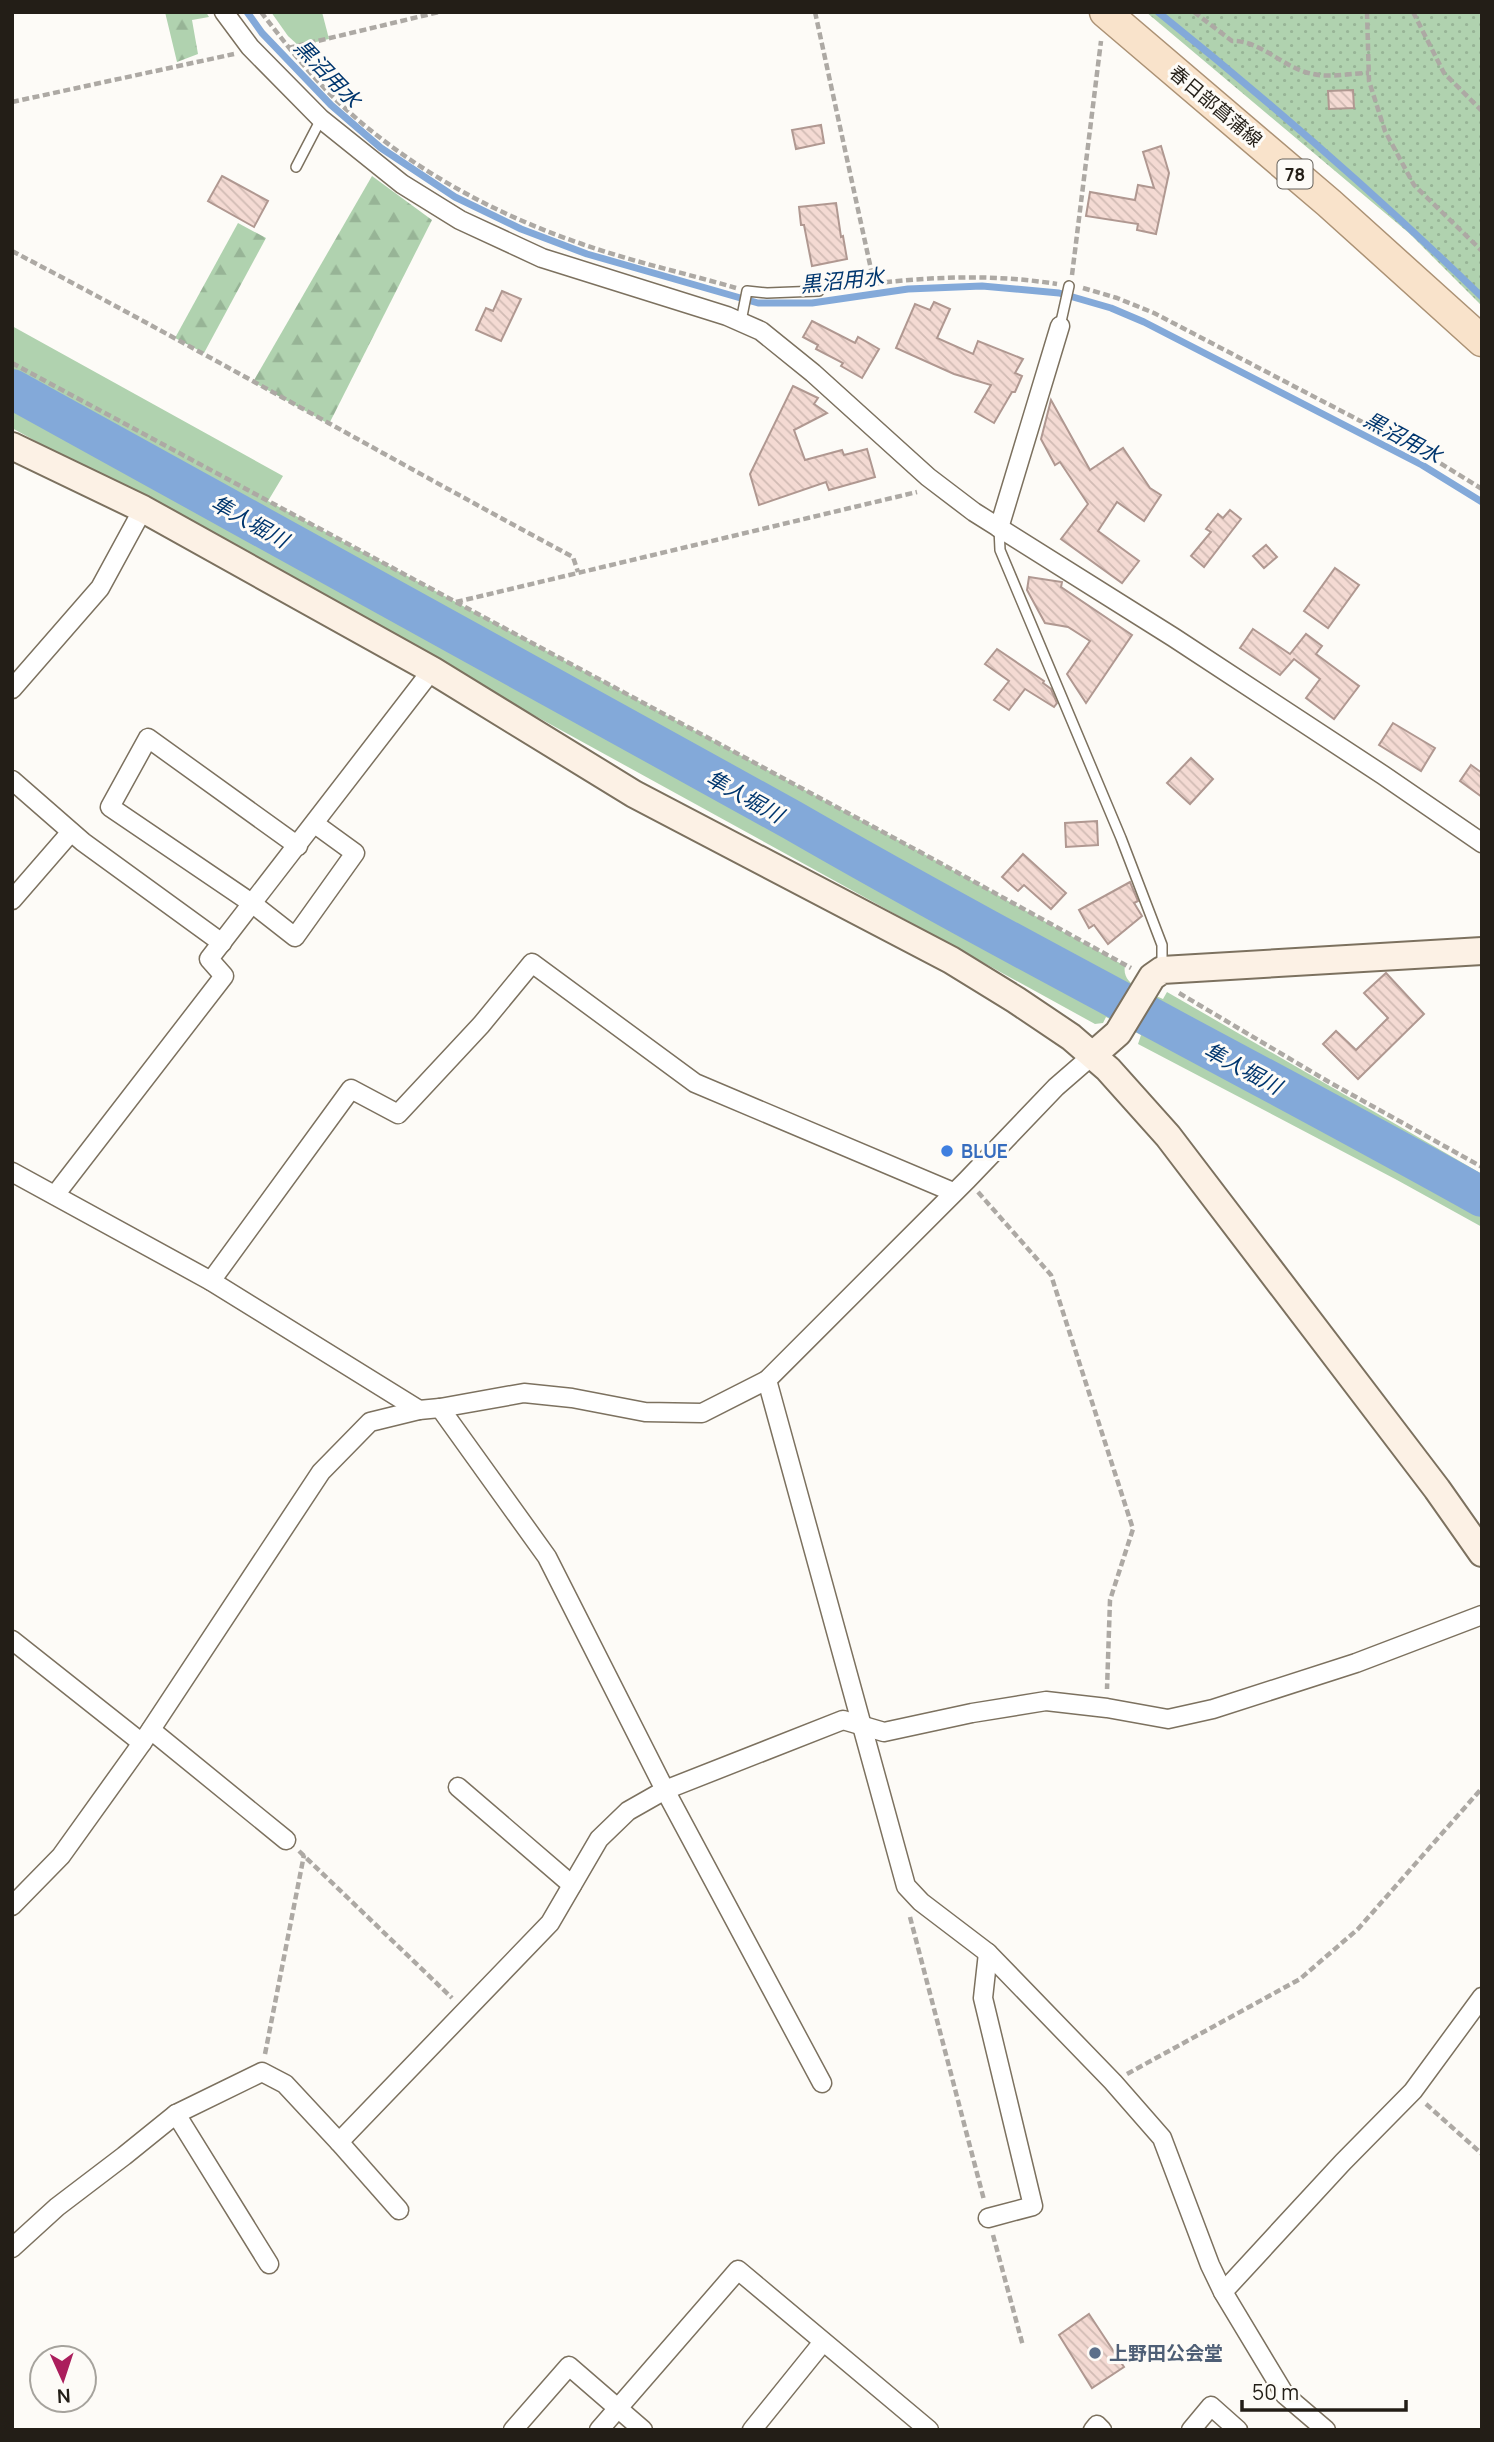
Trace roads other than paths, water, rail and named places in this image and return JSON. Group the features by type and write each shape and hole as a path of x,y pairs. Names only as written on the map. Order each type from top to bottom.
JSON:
{"main road":[{"name":"春日部菖蒲線","path":"1104,23 1329,202 1482,341"}],"street":[{"path":"224,12 250,47 321,119 402,184 460,220 542,258 742,314 813,373 928,477 974,512 1173,637 1383,775 1482,844"},
{"path":"999,528 1060,326"},
{"path":"12,446 143,509 432,670 634,794 951,960 1016,999 1094,1054 1177,1146 1437,1489 1482,1553"},
{"path":"12,689 100,588 143,509"},
{"path":"55,1195 224,976 209,959 316,824 432,670"},
{"path":"298,846 148,738 110,807 253,904 295,937 355,853 316,824"},
{"path":"12,780 71,832 222,943"},
{"path":"12,900 71,832"},
{"path":"12,1906 61,1856 147,1736 321,1472 370,1422 419,1410 524,1393 572,1398 645,1412 702,1413 768,1380 1056,1087 1118,1034 1153,977 1482,951"},
{"path":"211,1281 351,1089 398,1114 481,1025 532,963 695,1083 953,1192"},
{"path":"12,1172 211,1281 419,1410"},
{"path":"768,1380 906,1886 921,1902 988,1954 1112,2082 1162,2138 1210,2265 1223,2292 1285,2395 1326,2430"},
{"path":"440,1408 547,1558 665,1790 822,2083"},
{"path":"339,2142 550,1923 599,1839 628,1811 665,1790 843,1720 884,1732 972,1713 1046,1701 1168,1719 1213,1709 1356,1663 1482,1615"},
{"path":"12,1640 286,1840"},
{"path":"458,1787 572,1885"},
{"path":"988,1954 983,1998 1033,2206 988,2218"},
{"path":"1223,2292 1413,2091 1482,1997"},
{"path":"12,2248 57,2207 176,2114 262,2072 285,2084 399,2210"},
{"path":"176,2114 269,2264"},
{"path":"599,2430 738,2270 917,2426"},
{"path":"752,2430 823,2342"},
{"path":"513,2430 569,2365 643,2430"},
{"path":"1191,2430 1211,2406 1238,2430"},
{"path":"1093,2430 1097,2425 1102,2430"}],"lane":[{"path":"296,167 321,119"},
{"path":"1060,326 1068,288"},
{"path":"742,314 746,293 819,291"},
{"path":"999,528 1000,550 1121,838 1162,945 1153,977"}],"waterway":[{"name":"黒沼用水","path":"247,12 262,33 331,105 381,148 455,197 521,229 587,254 758,303 812,303 908,289 982,286 1059,293 1111,308 1144,322 1422,465 1482,502"},
{"path":"1158,12 1323,151 1482,297"},
{"name":"隼人堀川","path":"12,389 877,869 1482,1197"}],"place":[{"name":"BLUE","path":"947,1151"},
{"name":"上野田公会堂","path":"1095,2353"}]}
